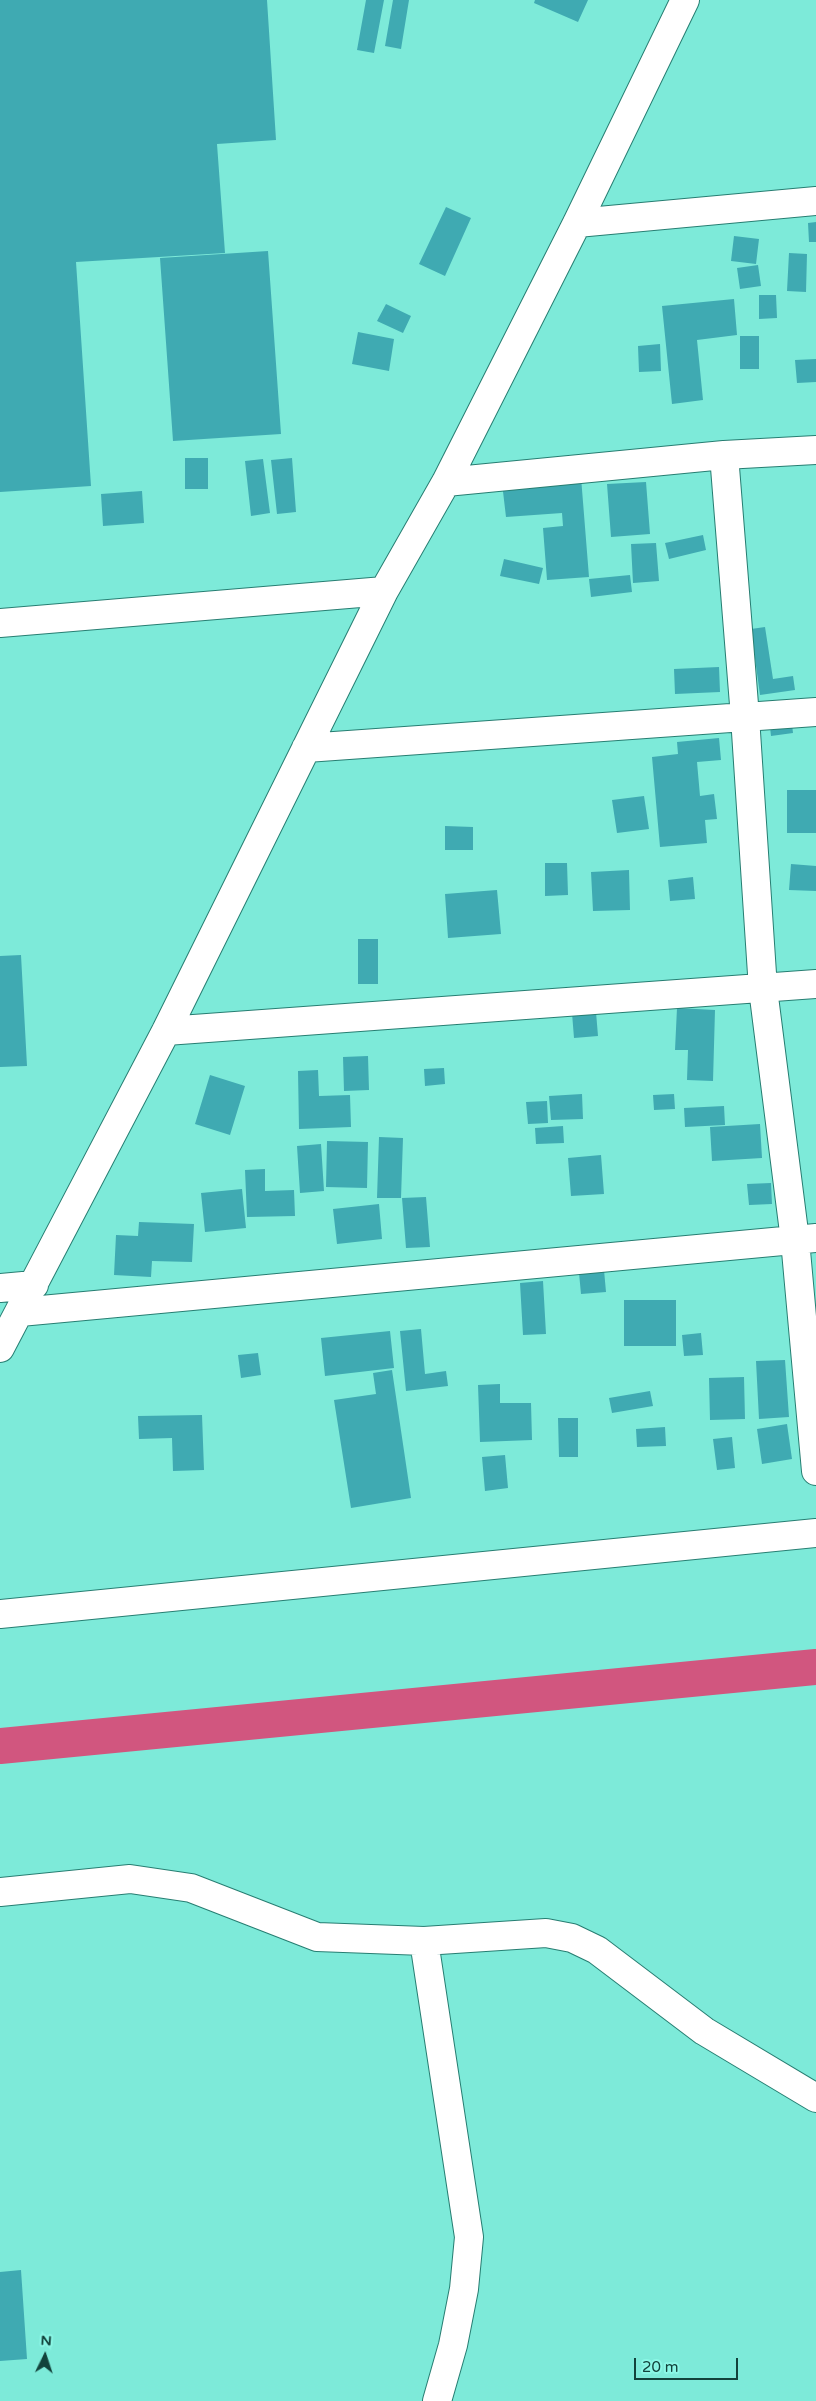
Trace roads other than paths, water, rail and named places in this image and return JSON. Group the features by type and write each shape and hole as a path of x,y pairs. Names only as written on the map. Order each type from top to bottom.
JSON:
{"street":[{"path":"0,1348 166,1031 384,592 446,482 577,223 685,0"},
{"path":"577,223 816,201"},
{"path":"446,482 724,455 816,450"},
{"path":"724,455 745,717 763,989 806,1239 816,1471"},
{"path":"0,623 384,592"},
{"path":"306,748 816,712"},
{"path":"166,1031 816,984"},
{"path":"20,1312 806,1239"},
{"path":"0,1288 34,1285"},
{"path":"0,1614 816,1533"},
{"path":"0,1892 130,1879 191,1888 317,1937 424,1941 546,1934 572,1938 597,1950 704,2031 816,2098"},
{"path":"424,1941 469,2237 464,2289 453,2346 437,2401"}],"waterway":[{"path":"0,1746 816,1667"}]}
